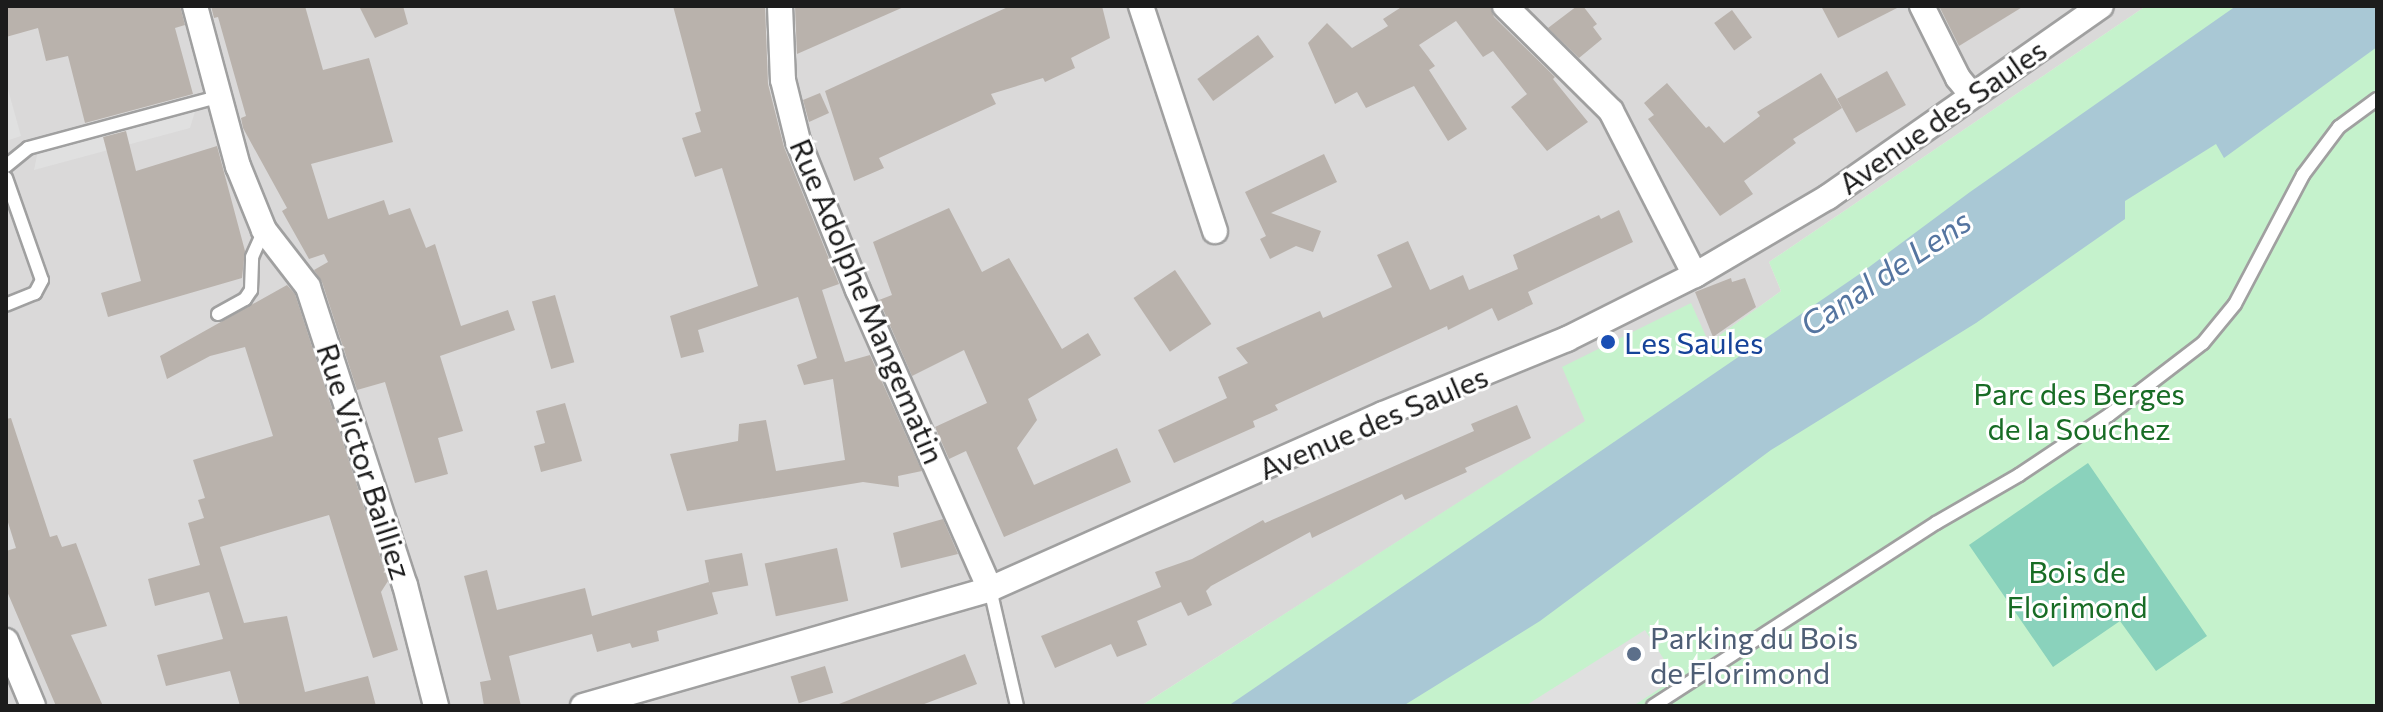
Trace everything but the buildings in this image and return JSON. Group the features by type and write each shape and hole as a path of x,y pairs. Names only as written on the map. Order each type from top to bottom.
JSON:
{"street":[{"name":"Rue Victor Bailliez","path":"195,6 238,166 264,230 308,287 405,585 436,706"},
{"name":"Rue Adolphe Mangematin","path":"780,6 783,80 798,141 858,290 990,589"},
{"path":"1141,6 1215,231"},
{"path":"1505,6 1611,111 1695,275"},
{"path":"1922,6 1958,78 1971,94"},
{"name":"Avenue des Saules","path":"583,706 990,589 1383,414 1505,367 1695,275 1828,197 1971,94 2101,6"},
{"path":"6,641 33,706"}],"lane":[{"path":"6,166 28,148 217,97"},
{"path":"1653,706 2109,415 2203,343 2235,304 2303,175 2339,127 2377,99"},
{"path":"6,178 42,280 35,293 6,305"},
{"path":"218,314 245,299 251,290 252,257 264,230"},
{"path":"990,589 1017,706"}],"shaded area":[{"path":"6,6 2146,6 1769,262 1781,291 1708,344 1691,304 1563,368 1586,421 1141,706 6,706"},
{"path":"6,82 21,136 6,141"},
{"path":"198,102 190,128 34,170 39,145"},
{"name":"Parking du Bois de Florimond","path":"1645,630 1676,678 1633,706 1525,706"}],"green space":[{"name":"Parc des Berges de la Souchez","path":"2146,6 2377,6 2377,706 1141,706 1585,421 1562,367 1691,303 1709,343 1781,291 1769,262"},
{"name":"Bois de Florimond","path":"2088,463 2207,636 2156,671 2120,621 2053,667 1969,545"}],"water":[{"name":"Canal de Lens","path":"2236,6 2377,6 2377,47 2224,158 2216,144 2125,201 2125,219 1976,323 1771,450 1540,621 1403,706 1228,706 1861,273 1970,192"}],"place":[{"name":"Les Saules","path":"1608,342"},
{"name":"Parking du Bois de Florimond","path":"1634,654"}]}
